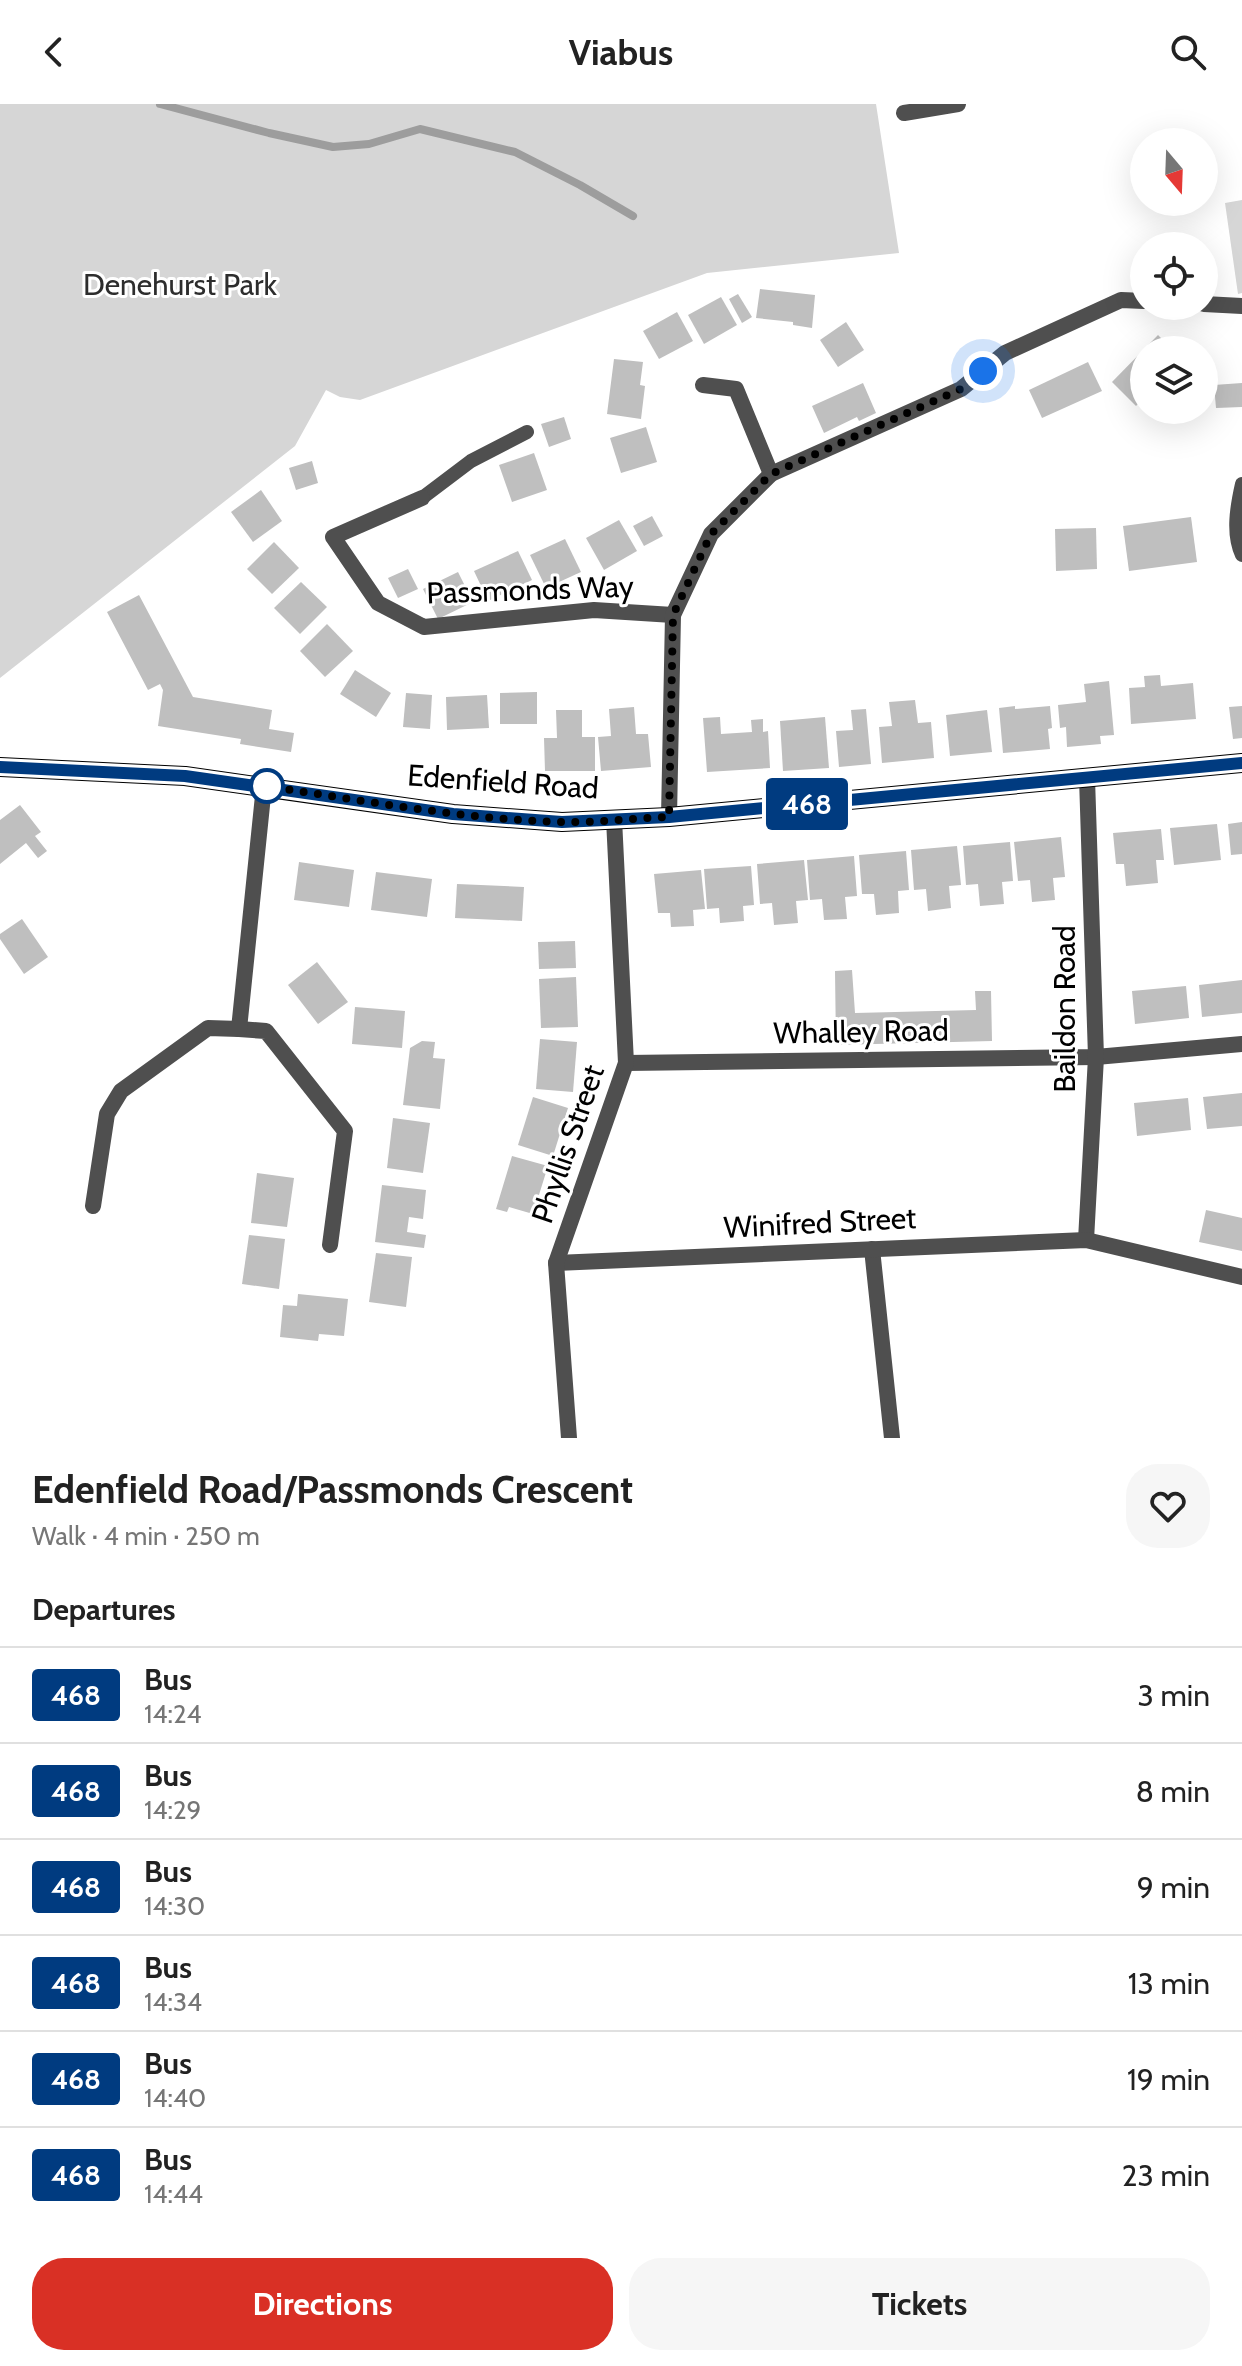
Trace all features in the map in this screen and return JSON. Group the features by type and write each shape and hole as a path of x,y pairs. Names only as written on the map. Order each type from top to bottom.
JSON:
{"main road":[{"name":"Edenfield Road","path":"0,767 185,776 453,814 562,822 669,817 1242,763"}],"street":[{"path":"904,113 958,104"},
{"path":"669,817 673,615 711,534 771,474 961,389 1005,353 1121,300 1130,300"},
{"path":"1218,305 1242,306"},
{"path":"703,385 736,389 771,474"},
{"name":"Passmonds Way","path":"422,498 333,537 378,603 424,627 594,610 673,615"},
{"name":"Baildon Road","path":"1086,1240 1096,1057 1087,778"},
{"path":"239,1029 264,786"},
{"name":"Phyllis Street","path":"569,1438 556,1263 626,1063 614,819"},
{"path":"93,1206 107,1114 121,1091 208,1028 266,1031 345,1131 330,1245"},
{"name":"Whalley Road","path":"626,1063 1096,1057 1242,1044"},
{"name":"Winifred Street","path":"556,1263 1086,1240 1242,1277"},
{"path":"872,1249 892,1438"}],"lane":[{"path":"422,498 471,461 527,432"},
{"path":"1242,484 1237,507 1237,545 1242,555"}],"green space":[{"name":"Denehurst Park","path":"0,104 876,104 899,253 707,273 360,400 340,397 326,390 295,446 0,678"},
{"path":"1242,200 1242,293 1238,294 1225,203"}],"building":[{"path":"760,289 815,295 812,328 793,325 793,322 756,318"},
{"path":"738,294 752,317 742,323 729,299"},
{"path":"721,297 737,325 704,344 688,315"},
{"path":"677,312 693,341 659,359 643,331"},
{"path":"846,322 864,350 838,367 820,340"},
{"path":"614,359 643,362 640,385 645,386 641,419 607,414"},
{"path":"1088,362 1102,391 1042,418 1029,390"},
{"path":"1130,364 1130,400 1112,382"},
{"path":"863,383 876,413 859,421 857,417 824,433 812,406"},
{"path":"1242,383 1242,407 1218,408 1218,385"},
{"path":"564,417 571,439 549,447 541,424"},
{"path":"646,427 657,462 621,473 610,438"},
{"path":"534,453 547,490 512,502 499,465"},
{"path":"312,461 318,483 296,490 289,468"},
{"path":"261,490 282,521 253,542 231,512"},
{"path":"652,516 663,536 644,546 633,526"},
{"path":"1191,517 1197,562 1129,571 1123,526"},
{"path":"619,520 637,551 604,570 586,538"},
{"path":"1096,528 1097,569 1056,571 1055,529"},
{"path":"565,539 581,572 546,588 530,555"},
{"path":"274,542 299,568 272,594 247,569"},
{"path":"518,551 532,580 488,601 474,571"},
{"path":"408,569 418,589 398,598 388,578"},
{"path":"458,572 473,602 438,619 423,589"},
{"path":"301,582 327,607 300,634 274,608"},
{"path":"139,595 193,697 272,710 269,729 294,733 291,752 240,744 241,739 158,726 163,690 160,684 148,690 107,612"},
{"path":"327,624 353,651 325,677 300,651"},
{"path":"355,670 391,693 376,717 340,694"},
{"path":"1160,675 1161,686 1193,683 1196,719 1131,724 1129,688 1145,687 1144,676"},
{"path":"1109,681 1114,735 1100,736 1101,744 1067,747 1066,727 1060,728 1058,705 1086,702 1084,684"},
{"path":"537,692 537,724 500,724 500,693"},
{"path":"406,693 432,695 430,729 403,727"},
{"path":"487,695 489,728 447,730 446,697"},
{"path":"915,700 918,723 931,722 934,758 882,763 879,727 892,726 889,702"},
{"path":"1015,706 1015,709 1050,706 1050,749 1003,753 999,708"},
{"path":"1242,706 1242,738 1233,739 1229,707"},
{"path":"634,707 636,734 648,734 651,767 601,771 598,737 611,736 609,709"},
{"path":"866,709 871,764 839,767 836,731 853,730 851,710"},
{"path":"556,710 582,710 582,737 595,737 595,771 545,771 544,738 557,738"},
{"path":"987,710 992,752 950,756 946,715"},
{"path":"720,717 721,734 752,732 751,720 763,719 763,732 768,731 770,768 707,772 703,718"},
{"path":"825,717 829,768 783,771 780,721"},
{"path":"20,805 41,832 35,836 47,851 38,858 26,843 0,864 0,820"},
{"path":"1242,822 1242,854 1231,855 1228,824"},
{"path":"1217,824 1221,860 1174,865 1170,828"},
{"path":"1161,829 1164,860 1156,860 1158,883 1126,886 1124,864 1116,864 1113,833"},
{"path":"1061,837 1065,877 1053,878 1055,900 1032,902 1030,880 1018,881 1014,842"},
{"path":"1010,842 1013,881 1002,882 1004,904 980,906 978,884 966,885 963,846"},
{"path":"957,846 961,885 949,886 951,908 928,911 926,889 914,890 911,850"},
{"path":"906,851 909,890 898,891 899,913 876,915 874,894 862,894 859,855"},
{"path":"854,856 857,896 845,897 847,919 824,920 822,899 810,900 807,860"},
{"path":"804,860 808,900 796,901 798,923 774,925 772,903 760,904 757,864"},
{"path":"299,862 354,870 349,907 294,900"},
{"path":"751,866 754,905 743,906 744,921 720,923 719,908 707,909 704,869"},
{"path":"701,870 705,909 693,910 694,926 671,927 670,913 658,913 654,874"},
{"path":"376,872 432,879 427,917 371,910"},
{"path":"457,884 524,887 522,921 455,918"},
{"path":"22,919 48,957 24,974 0,939 0,934"},
{"path":"575,941 576,968 539,969 538,942"},
{"path":"317,962 348,1002 318,1024 288,985"},
{"path":"852,970 855,1013 976,1010 975,991 991,991 992,1041 836,1045 835,971"},
{"path":"576,977 578,1027 541,1028 539,979"},
{"path":"1242,980 1242,1013 1202,1017 1199,985"},
{"path":"1186,986 1189,1018 1135,1024 1132,991"},
{"path":"355,1007 405,1011 402,1048 352,1044"},
{"path":"540,1039 577,1042 573,1092 536,1089"},
{"path":"422,1041 435,1042 433,1058 445,1059 440,1109 403,1105 410,1048"},
{"path":"1242,1093 1242,1126 1207,1129 1203,1097"},
{"path":"533,1097 568,1108 553,1156 518,1145"},
{"path":"1188,1098 1191,1130 1137,1136 1134,1103"},
{"path":"393,1118 430,1123 423,1173 387,1168"},
{"path":"512,1156 548,1166 533,1214 509,1207 507,1212 496,1209"},
{"path":"257,1173 294,1178 287,1227 251,1223"},
{"path":"382,1185 426,1190 423,1219 409,1217 407,1232 426,1235 424,1248 375,1242"},
{"path":"1206,1210 1242,1218 1242,1251 1199,1242"},
{"path":"249,1235 285,1239 279,1289 242,1284"},
{"path":"376,1253 412,1257 406,1307 369,1302"},
{"path":"298,1294 348,1299 344,1336 319,1334 318,1341 280,1337 283,1305 297,1306"}],"waterway":[{"path":"160,104 333,147 369,144 420,129 515,152 633,216"}],"bus line":[{"name":"468","path":"0,767 185,776 453,814 562,822 669,817 1242,763"}],"route":[{"path":"267,786 264,786 453,814 562,822 669,817 673,615 711,534 771,474 961,389 983,371"}]}
